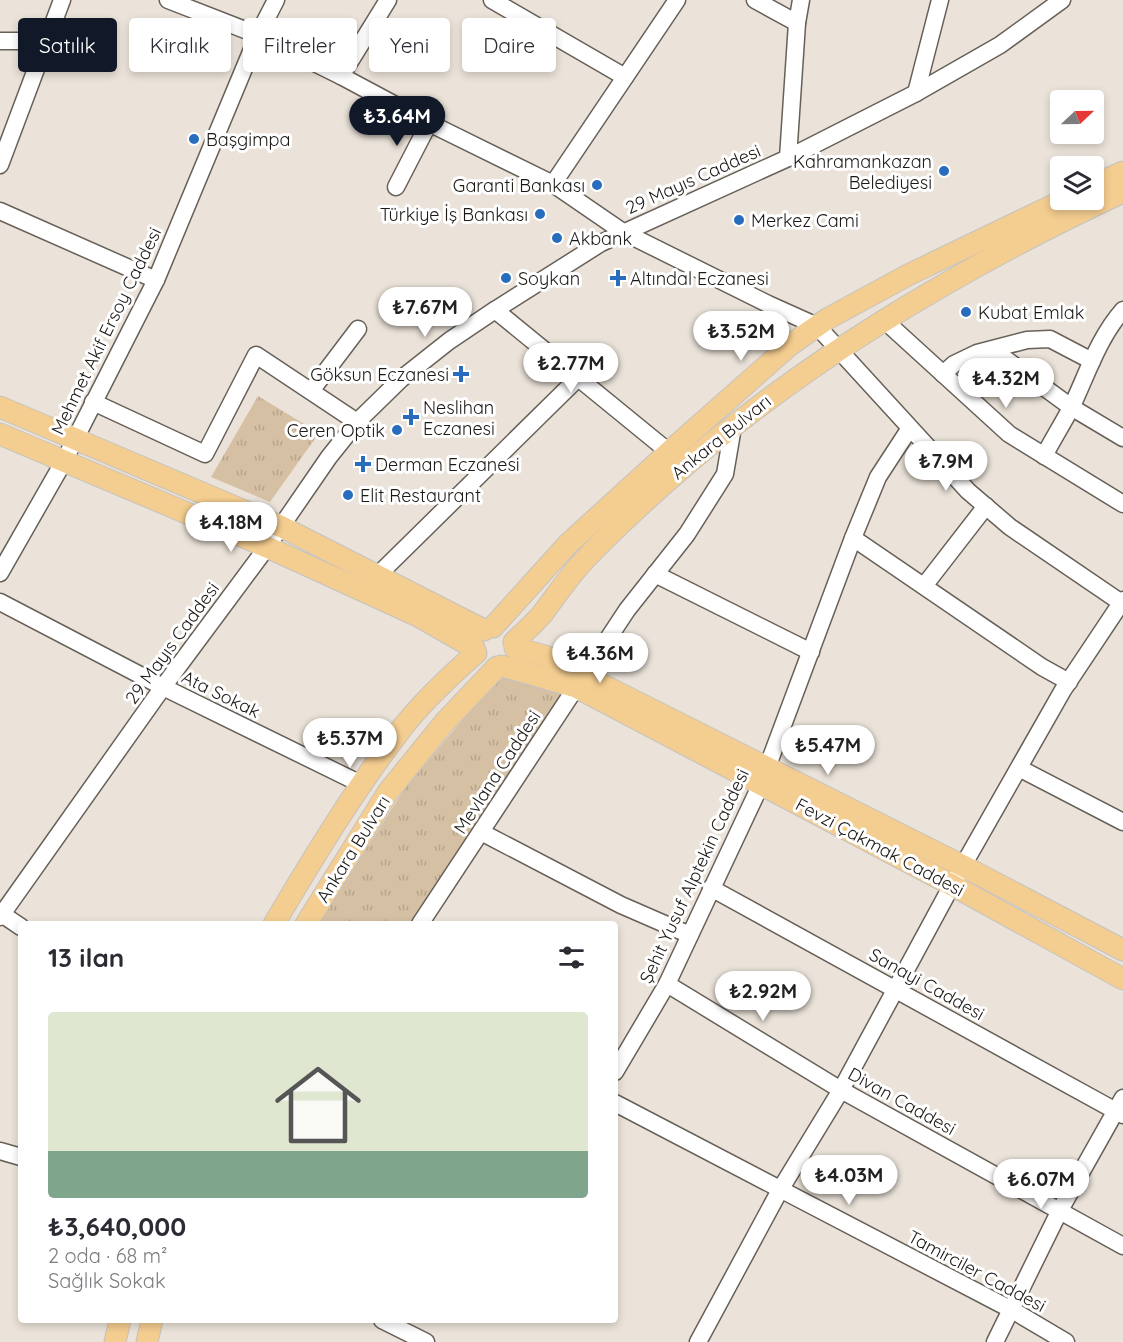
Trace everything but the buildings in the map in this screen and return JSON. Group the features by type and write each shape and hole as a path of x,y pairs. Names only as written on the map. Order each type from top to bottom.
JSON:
{"main road":[{"path":"1104,181 1123,172"},
{"name":"Ankara Bulvarı","path":"514,645 542,615 593,551 664,484 732,427 838,349 884,320 1002,252 1123,192"},
{"name":"Ankara Bulvarı","path":"276,921 310,865 403,727 568,544 771,362 817,326 908,275 1050,207"},
{"path":"0,407 282,527 378,575 482,639"},
{"path":"0,434 267,547 418,616 482,639 503,629 508,632 514,645 511,659 499,666 491,667 481,662 482,639"},
{"name":"Fevzi Çakmak Caddesi","path":"514,645 545,656 580,681 764,776 952,885 1123,979"},
{"name":"Ankara Bulvarı","path":"308,921 388,792 444,723 499,666"},
{"name":"Fevzi Çakmak Caddesi","path":"499,666 580,681"},
{"name":"Fevzi Çakmak Caddesi","path":"764,776 963,866 1123,950"},
{"path":"116,1342 119,1323"},
{"path":"147,1342 151,1323"}],"street":[{"path":"55,18 62,0"},
{"path":"168,0 243,29"},
{"name":"Mehmet Akif Ersoy Caddesi","path":"267,18 276,0"},
{"path":"341,76 388,0"},
{"path":"492,0 625,77"},
{"path":"554,184 677,0"},
{"path":"755,0 797,23"},
{"path":"788,158 797,23 801,0"},
{"path":"916,93 940,0"},
{"name":"29 Mayıs Caddesi","path":"1,914 163,687 282,527 329,457 357,422 402,379 449,341 579,256 623,232 788,158 916,93 1000,45 1051,3"},
{"path":"0,41 18,41"},
{"name":"Mehmet Akif Ersoy Caddesi","path":"0,573 64,461 156,280 243,71"},
{"path":"0,165 35,72"},
{"path":"333,72 429,123 554,184 623,232 817,326 968,491 1010,526 1122,602 1069,682 1019,768 952,885 841,1090 780,1190 698,1342"},
{"path":"396,187 429,123"},
{"path":"0,211 156,280"},
{"path":"495,310 669,452"},
{"path":"1044,456 1114,320 1123,310"},
{"path":"884,320 1009,434 1123,504"},
{"path":"311,391 358,328"},
{"path":"943,374 954,364 977,353 1027,340 1050,339 1092,361"},
{"path":"993,350 1071,406 1123,438"},
{"path":"93,402 205,454 256,355 357,422"},
{"path":"378,575 578,378"},
{"name":"Mevlana Caddesi","path":"422,921 627,610 687,534 725,474 732,427"},
{"name":"Şehit Yusuf Alptekin Caddesi","path":"618,1067 667,984 764,776 878,477 910,428"},
{"path":"924,586 986,506"},
{"path":"853,538 1042,667 1069,682"},
{"path":"655,574 811,652"},
{"name":"Ata Sokak","path":"0,602 163,687 363,785"},
{"path":"1019,768 1123,822"},
{"path":"481,832 621,905 690,935"},
{"name":"Sanayi Caddesi","path":"711,888 1121,1108"},
{"path":"1,914 18,925"},
{"name":"Divan Caddesi","path":"667,984 841,1090 1123,1246"},
{"name":"Tamirciler Caddesi","path":"618,1105 1012,1310 1066,1342"},
{"path":"995,1342 1060,1210 1121,1108"},
{"path":"0,1151 18,1156"},
{"path":"388,1323 426,1342"}],"green space":[{"path":"258,396 319,433 270,502 211,477"},
{"path":"502,673 567,691 416,921 320,921 405,788"}],"place":[{"name":"Başgimpa","path":"194,139"},
{"name":"Kahramankazan Belediyesi","path":"944,171"},
{"name":"Garanti Bankası","path":"597,185"},
{"name":"Türkiye İş Bankası","path":"540,214"},
{"name":"Merkez Cami","path":"739,220"},
{"name":"Akbank","path":"557,238"},
{"name":"Soykan","path":"506,278"},
{"name":"Altındal Eczanesi","path":"618,278"},
{"name":"Kubat Emlak","path":"966,312"},
{"name":"Göksun Eczanesi","path":"461,374"},
{"name":"Neslihan Eczanesi","path":"411,417"},
{"name":"Ceren Optik","path":"397,430"},
{"name":"Derman Eczanesi","path":"363,464"},
{"name":"Elit Restaurant","path":"348,495"}]}
